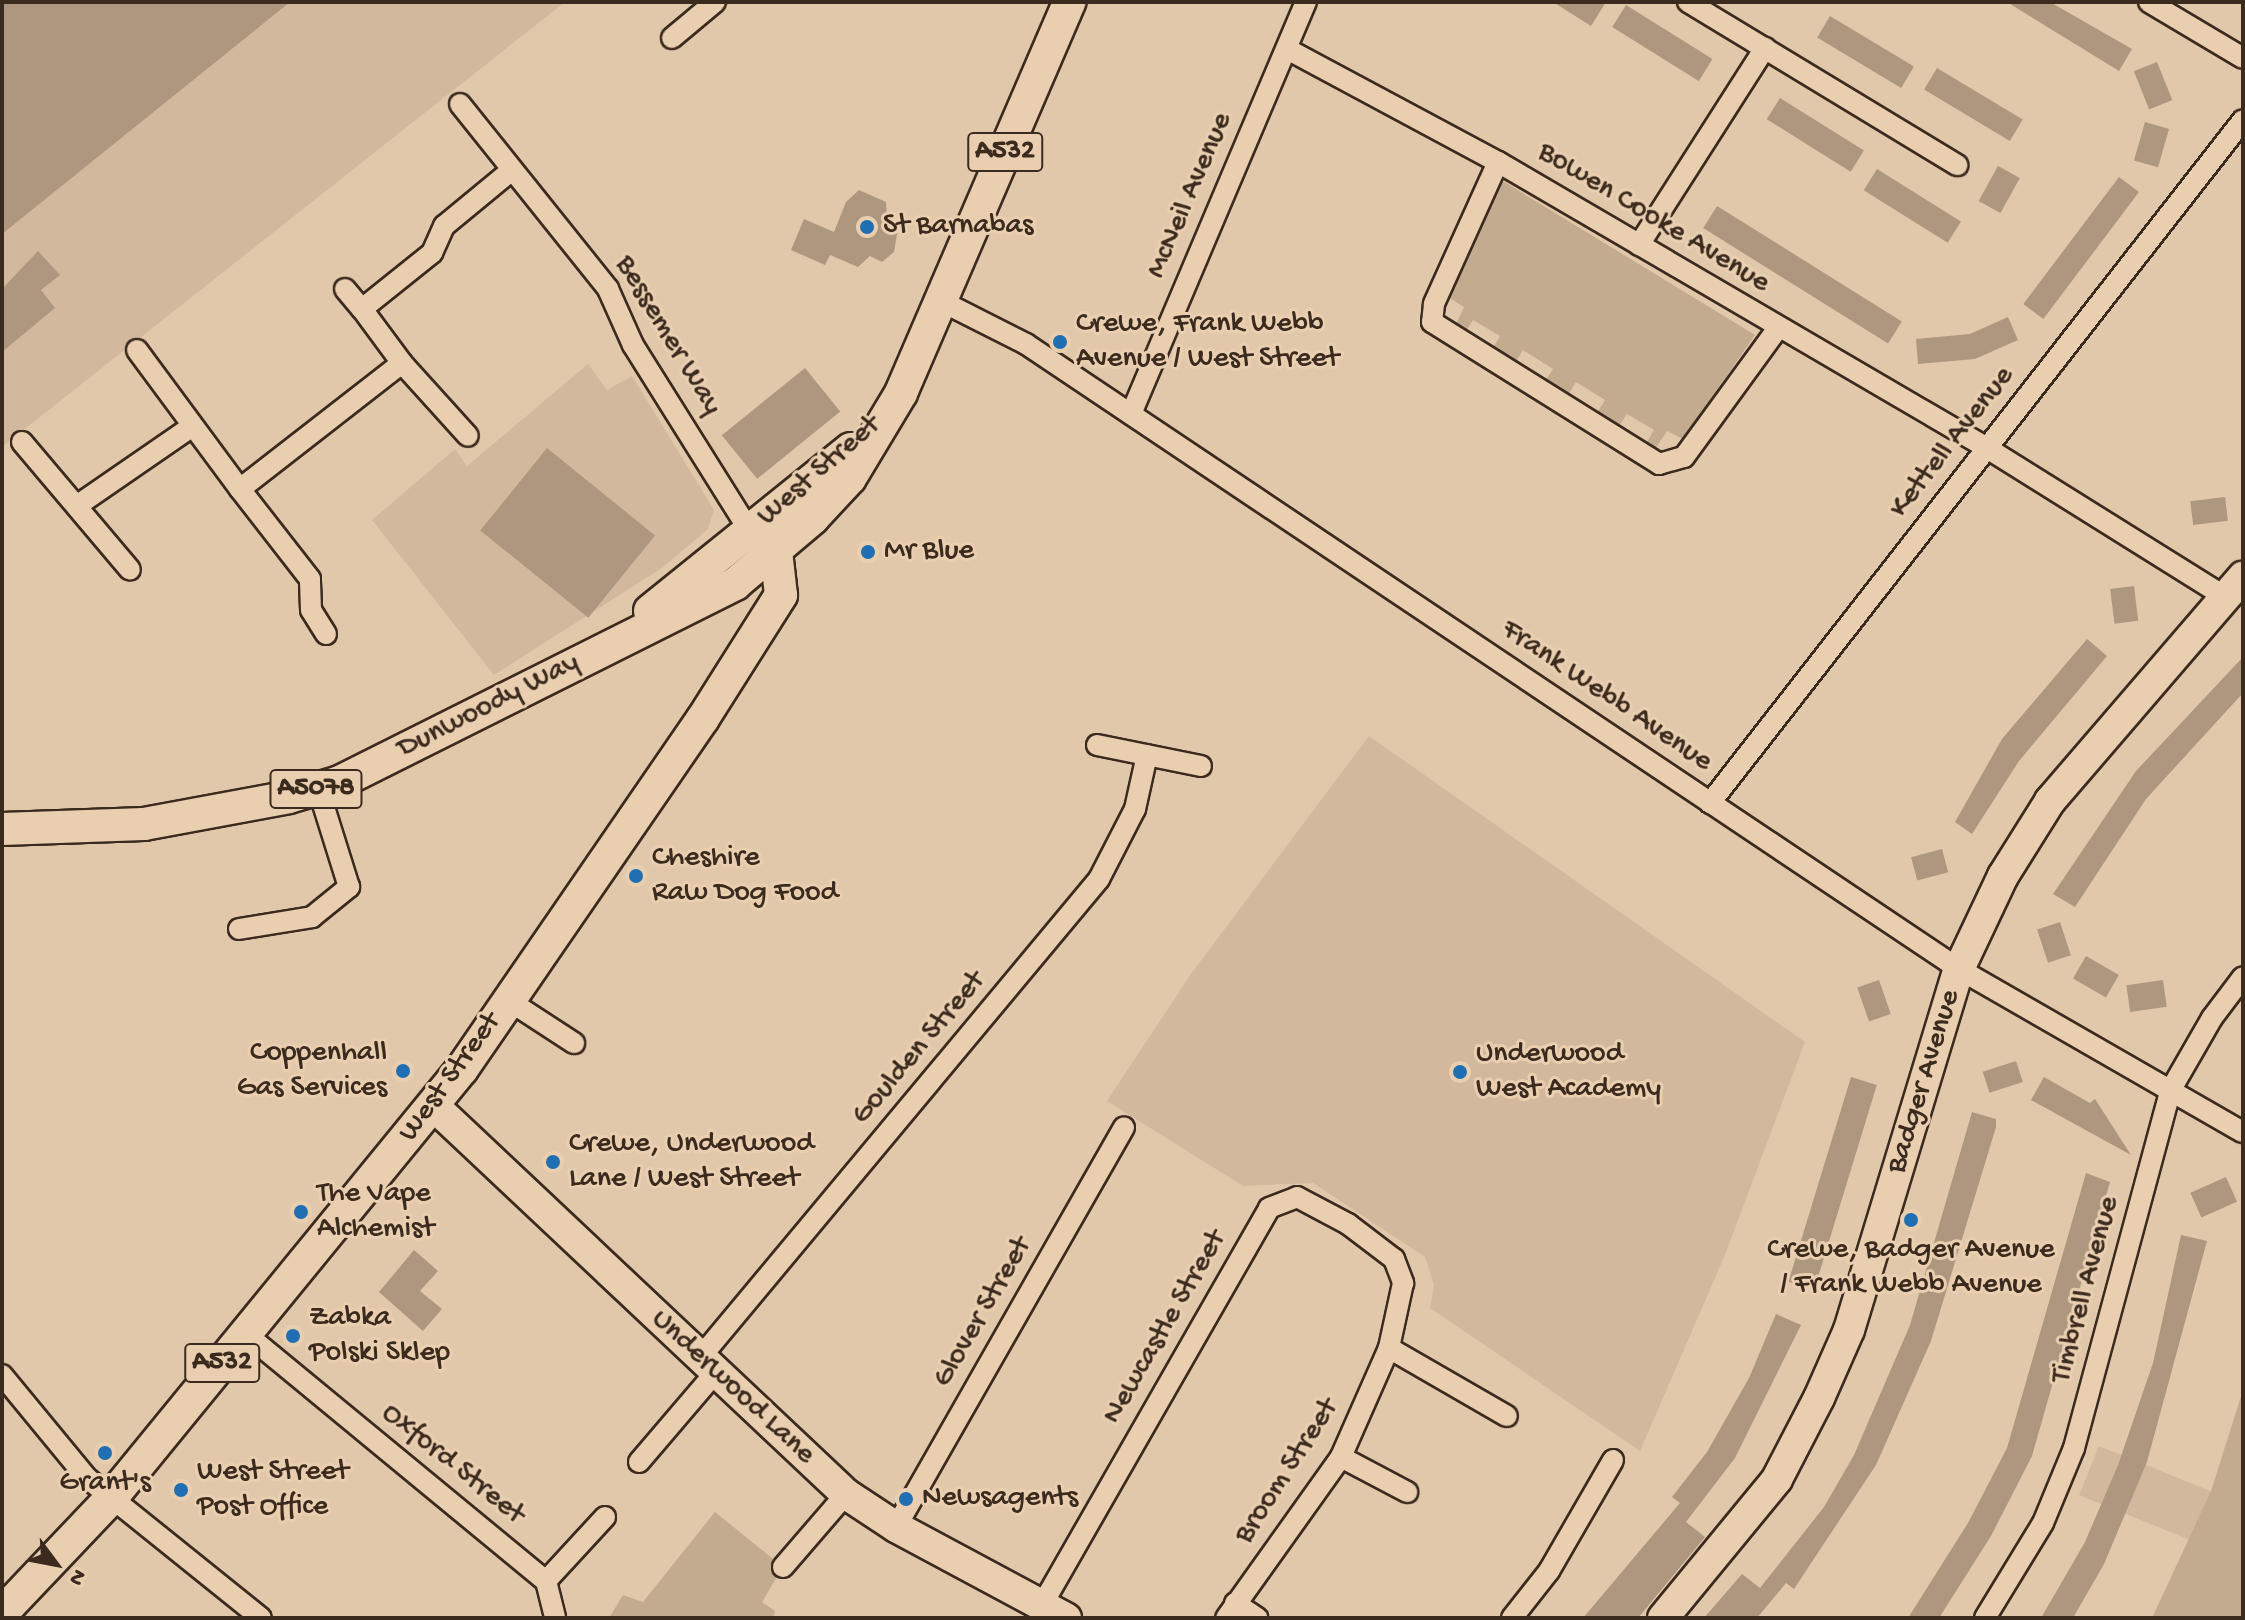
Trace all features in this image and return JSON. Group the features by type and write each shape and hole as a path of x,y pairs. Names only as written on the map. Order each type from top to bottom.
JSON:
{"main road":[{"name":"West Street","path":"740,661 745,619 724,572 850,478 888,412 941,301 1069,2"},
{"name":"West Street","path":"2,1616 112,1497 435,1107 740,661 781,595 764,542"},
{"name":"Dunwoody Way","path":"2,829 144,824 318,788 601,651 724,572"}],"street":[{"path":"672,38 715,2"},
{"name":"McNeil Avenue","path":"1131,414 1306,2"},
{"path":"1688,2 1957,165"},
{"path":"2149,2 2243,58"},
{"path":"1639,245 1765,48"},
{"name":"Bowen Cooke Avenue","path":"1287,49 1498,162 1778,328 2234,587"},
{"name":"Bessemer Way","path":"460,104 608,289 633,345 764,542"},
{"name":"Kettell Avenue","path":"1710,803 2243,120"},
{"name":"Bowen Cooke Avenue","path":"1498,162 1434,304 1432,322 1659,464 1684,457 1778,328"},
{"path":"362,309 432,253 444,226 512,170"},
{"path":"345,289 402,363 468,436"},
{"name":"Frank Webb Avenue","path":"941,301 1026,344 1959,969 2243,1132"},
{"path":"137,350 191,427 310,579 311,610 326,634"},
{"path":"240,489 402,363"},
{"path":"78,505 191,427"},
{"path":"22,442 130,570"},
{"name":"Badger Avenue","path":"1663,1618 1777,1479 1819,1398 1849,1330 1959,969 2003,876 2050,801 2234,587"},
{"path":"1097,745 1201,766"},
{"name":"Goulden Street","path":"639,1462 707,1366 1099,879 1135,809 1147,755"},
{"path":"239,929 312,917 349,887 318,788"},
{"name":"Timbrell Avenue","path":"1985,1618 2043,1523 2074,1448 2170,1091 2212,1018 2243,977"},
{"path":"508,1000 574,1043"},
{"name":"Underwood Lane","path":"435,1107 846,1494 896,1527 1054,1611"},
{"name":"Glover Street","path":"896,1527 1124,1128"},
{"name":"Newcastle Street","path":"1054,1611 1269,1208 1297,1197 1348,1224 1394,1259"},
{"name":"Broom Street","path":"1231,1611 1341,1457 1389,1348 1403,1283 1394,1259"},
{"name":"Oxford Street","path":"246,1334 546,1581"},
{"path":"1389,1348 1507,1416"},
{"path":"2,1375 87,1478 256,1616"},
{"path":"1341,1457 1407,1492"},
{"path":"1512,1618 1549,1571 1613,1460"},
{"path":"783,1567 846,1494"},
{"path":"555,1618 546,1581 605,1517"},
{"path":"1231,1611 1257,1618"}],"shaded area":[{"path":"2,2 565,2 2,447"},
{"path":"1498,178 1755,335 1683,439 1667,431 1653,452 1644,447 1654,430 1627,414 1616,430 1595,416 1605,400 1576,382 1565,400 1542,386 1553,369 1523,350 1512,368 1490,353 1500,336 1473,320 1462,337 1453,331 1464,307 1448,297"},
{"path":"588,364 607,390 632,376 714,510 708,529 662,568 494,675 372,520 455,449 467,466"},
{"name":"Underwood West Academy","path":"1369,736 1805,1042 1725,1255 1640,1451 1430,1308 1434,1285 1425,1257 1313,1183 1243,1186 1107,1101 1191,974"},
{"path":"2243,1390 2243,1618 2152,1618 2211,1491"},
{"path":"2099,1446 2211,1491 2191,1540 2079,1495"},
{"path":"715,1512 783,1567 762,1602 775,1611 773,1618 609,1618 623,1595 643,1602"}],"building":[{"path":"2,2 290,2 2,234"},
{"path":"1553,2 1606,2 1591,26"},
{"path":"2007,2 2050,2 2132,49 2119,71"},
{"path":"1626,5 1713,59 1699,81 1612,27"},
{"path":"1830,16 1914,66 1901,88 1817,37"},
{"path":"2157,62 2172,100 2149,109 2134,71"},
{"path":"1937,68 2023,120 2010,141 1924,89"},
{"path":"1780,98 1864,150 1851,172 1767,119"},
{"path":"2145,122 2169,129 2158,167 2134,160"},
{"path":"1998,166 2020,178 2000,213 1979,201"},
{"path":"1877,169 1961,221 1948,243 1864,190"},
{"path":"2119,177 2139,192 2043,319 2023,304"},
{"name":"St Barnabas","path":"859,190 886,202 887,218 899,223 894,252 882,262 870,256 858,267 830,255 825,265 791,250 804,219 834,232 846,202"},
{"path":"1717,206 1902,322 1888,344 1703,228"},
{"path":"38,251 60,275 41,290 55,308 2,352 2,289"},
{"path":"2008,317 2018,340 1975,359 1918,364 1916,339 1970,334"},
{"path":"805,368 840,412 757,479 722,435"},
{"path":"547,448 655,535 588,618 480,530"},
{"path":"2225,497 2228,521 2193,525 2190,501"},
{"path":"2134,586 2138,621 2114,624 2110,589"},
{"path":"2087,639 2107,656 2019,761 1972,834 1955,822 2002,739"},
{"path":"2243,657 2243,693 2146,799 2075,907 2053,894 2136,771"},
{"path":"1942,849 1948,872 1917,880 1911,857"},
{"path":"2060,922 2071,955 2048,963 2037,929"},
{"path":"2086,956 2119,975 2106,998 2073,979"},
{"path":"1879,980 1891,1014 1869,1022 1857,987"},
{"path":"2163,980 2167,1007 2130,1012 2126,985"},
{"path":"2016,1061 2023,1082 1990,1093 1983,1072"},
{"path":"1851,1077 1877,1085 1814,1290 1788,1282"},
{"path":"2044,1077 2090,1103 2095,1099 2131,1155 2031,1100"},
{"path":"1972,1112 1996,1119 1996,1127 1931,1341 1876,1465 1794,1589 1786,1583 1757,1618 1704,1618 1742,1574 1760,1588 1824,1507 1854,1455 1910,1325"},
{"path":"2086,1173 2110,1182 2032,1456 1991,1536 1939,1618 1908,1618 1968,1523 2007,1448"},
{"path":"2226,1177 2237,1202 2201,1218 2190,1193"},
{"path":"2181,1235 2207,1241 2147,1462 2104,1564 2073,1618 2041,1618 2085,1542 2118,1465 2153,1363"},
{"path":"414,1250 438,1271 420,1291 442,1309 423,1331 379,1292"},
{"path":"1776,1314 1801,1325 1735,1458 1686,1522 1705,1537 1638,1618 1583,1618 1680,1503 1672,1497 1707,1452 1749,1378"}],"place":[{"name":"St Barnabas","path":"867,227"},
{"name":"Crewe, Frank Webb Avenue / West Street","path":"1060,342"},
{"name":"Mr Blue","path":"868,552"},
{"name":"Cheshire Raw Dog Food","path":"636,876"},
{"name":"Coppenhall Gas Services","path":"403,1071"},
{"name":"Underwood West Academy","path":"1460,1072"},
{"name":"Crewe, Underwood Lane / West Street","path":"553,1162"},
{"name":"The Vape Alchemist","path":"301,1212"},
{"name":"Crewe, Badger Avenue / Frank Webb Avenue","path":"1911,1220"},
{"name":"Zabka Polski Sklep","path":"293,1336"},
{"name":"Grant's","path":"105,1453"},
{"name":"West Street Post Office","path":"181,1490"},
{"name":"Newsagents","path":"906,1499"}]}
